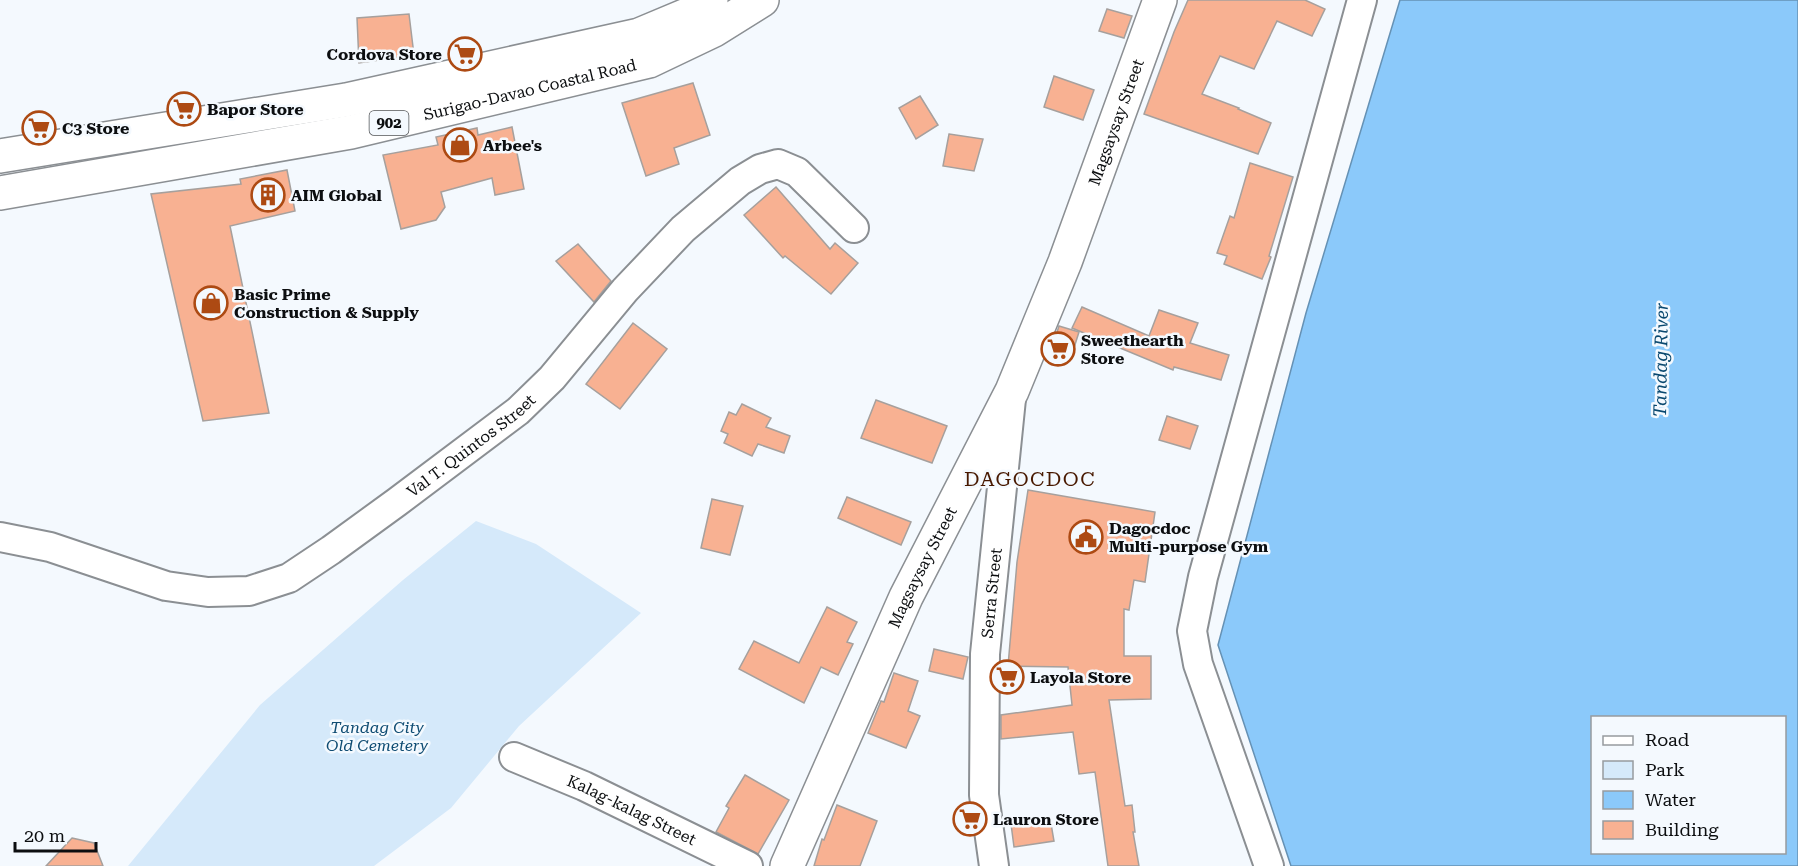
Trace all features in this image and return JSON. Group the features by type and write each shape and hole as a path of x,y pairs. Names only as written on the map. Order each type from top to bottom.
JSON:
{"main road":[{"name":"Surigao-Davao Coastal Road","path":"0,156 346,100 639,35 694,12 711,0"},
{"name":"Surigao-Davao Coastal Road","path":"0,193 351,132 650,61 714,30 762,0"},
{"name":"Magsaysay Street","path":"787,866 906,597 1011,391 1065,262 1160,0"},
{"path":"346,100 351,132"}],"street":[{"path":"1269,866 1198,664 1192,632 1203,577 1362,0"},
{"name":"Val T. Quintos Street","path":"0,537 50,547 166,586 208,592 249,591 289,578 398,502 518,411 552,378 626,290 683,229 740,181 760,169 778,164 797,172 854,228"},
{"name":"Serra Street","path":"994,866 984,795 985,654 1011,391"},
{"name":"Kalag-kalag Street","path":"514,757 584,786 748,866"}],"green space":[{"name":"Tandag City Old Cemetery","path":"476,521 536,544 641,613 519,726 451,808 374,866 128,866 260,705 403,580"}],"water":[{"name":"Tandag River","path":"1400,0 1798,0 1798,866 1291,866 1218,645 1306,313"}],"building":[{"path":"1188,0 1305,0 1325,9 1312,36 1277,21 1254,69 1220,56 1202,94 1271,123 1258,154 1144,114"},
{"path":"1107,9 1132,16 1124,38 1099,31"},
{"path":"409,14 414,55 359,63 357,18"},
{"path":"1054,76 1094,90 1083,120 1044,107"},
{"path":"693,83 710,135 674,148 679,164 646,176 622,103"},
{"path":"920,96 938,125 916,139 899,108"},
{"path":"512,127 524,189 495,195 492,178 441,192 445,207 436,220 401,229 383,155 438,145 436,137 477,128 478,135"},
{"path":"949,134 983,139 974,171 943,166"},
{"path":"1250,163 1293,177 1269,256 1271,257 1262,279 1224,264 1227,256 1217,253 1230,216 1234,218"},
{"name":"Basic Prime Construction & Supply","path":"287,170 295,211 230,226 269,413 203,421 151,194 241,184 240,179"},
{"path":"776,187 830,249 835,243 858,263 831,294 785,256 783,258 744,215"},
{"path":"578,244 611,281 594,302 556,261"},
{"path":"1082,307 1149,336 1159,310 1198,323 1190,343 1229,355 1221,380 1174,367 1173,370 1072,328"},
{"path":"633,323 667,349 620,409 586,384"},
{"path":"1059,326 1079,332 1073,351 1053,345"},
{"path":"876,400 947,426 932,463 861,438"},
{"path":"742,404 771,418 766,427 790,436 784,453 758,444 752,456 724,443 728,434 721,431 729,412 736,415"},
{"path":"1167,416 1198,426 1190,449 1159,440"},
{"path":"1028,490 1155,512 1145,582 1134,580 1129,610 1124,609 1124,656 1151,656 1151,699 1109,700 1125,806 1132,805 1135,832 1133,832 1139,866 1108,866 1095,772 1079,774 1073,732 1001,739 1001,715 1072,705 1068,667 1008,666 1017,562"},
{"path":"847,497 911,522 901,545 838,518"},
{"path":"712,499 743,506 730,555 701,548"},
{"path":"827,607 857,622 847,642 853,644 838,675 821,667 804,703 739,669 754,641 799,663"},
{"path":"934,649 968,657 963,679 929,671"},
{"path":"894,673 918,681 908,711 920,716 906,748 868,733 881,701 884,702"},
{"path":"745,775 789,800 758,854 716,832 729,808 726,806"},
{"path":"837,805 877,821 860,866 814,866 822,839 824,840"},
{"path":"1050,818 1054,841 1014,847 1011,824"},
{"path":"72,838 94,843 103,866 46,866"}],"place":[{"name":"Cordova Store","path":"465,54"},
{"name":"Bapor Store","path":"184,109"},
{"name":"C3 Store","path":"39,128"},
{"name":"Arbee's","path":"460,145"},
{"name":"AIM Global","path":"268,195"},
{"name":"Basic Prime Construction & Supply","path":"211,303"},
{"name":"Sweethearth Store","path":"1058,349"},
{"name":"Dagocdoc Multi-purpose Gym","path":"1086,537"},
{"name":"Layola Store","path":"1007,677"},
{"name":"Lauron Store","path":"970,819"}],"district":[{"name":"DAGOCDOC","path":"1030,479"}]}
